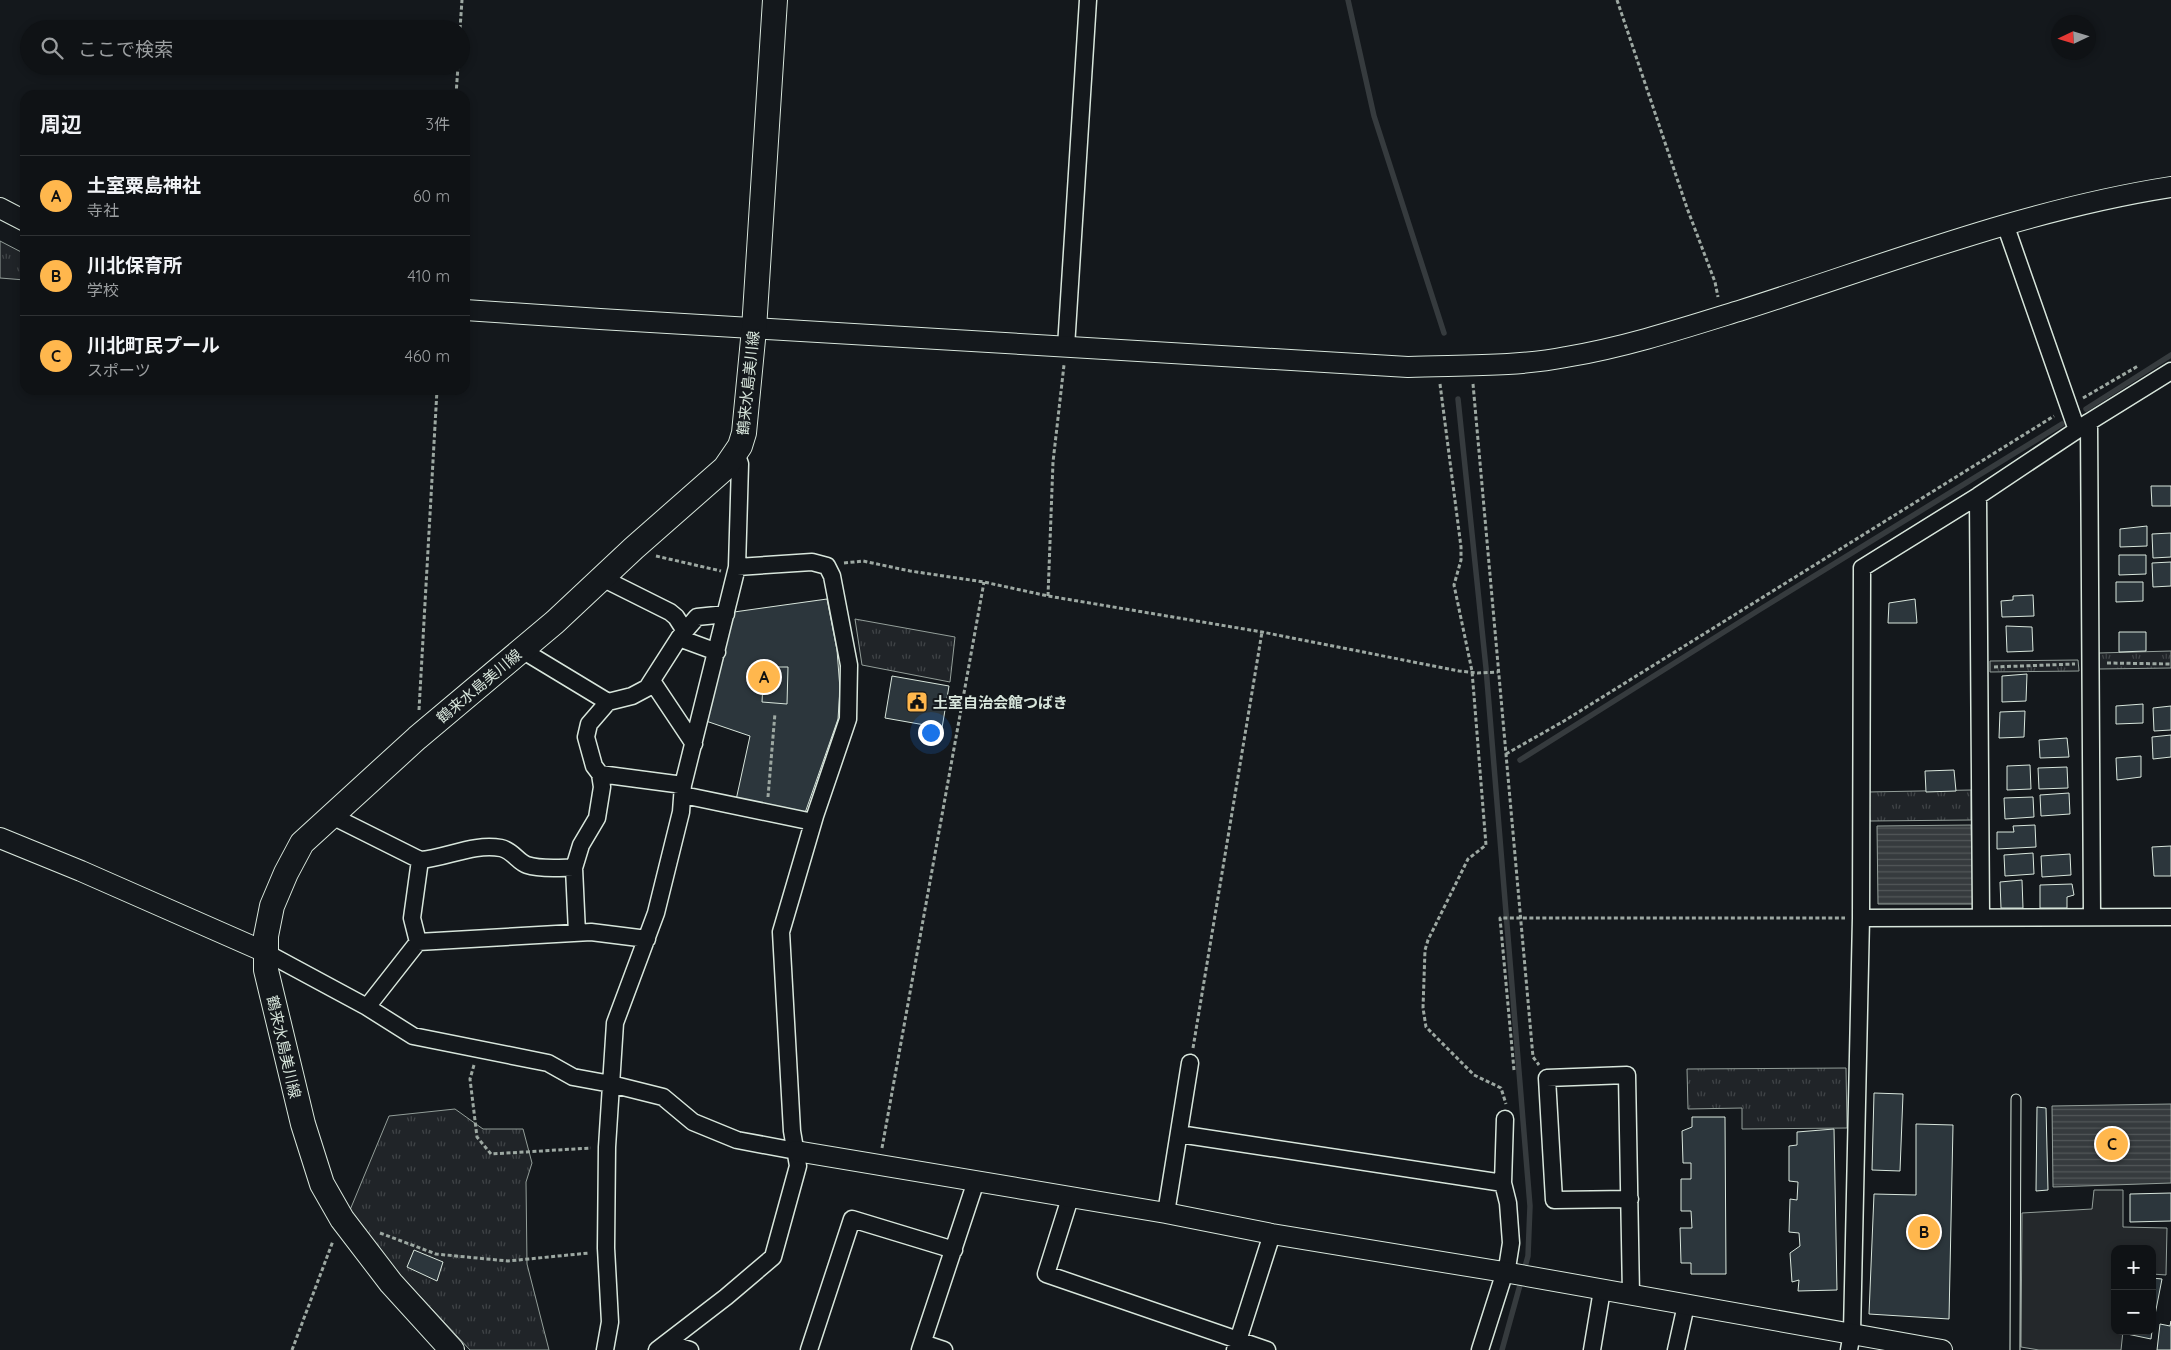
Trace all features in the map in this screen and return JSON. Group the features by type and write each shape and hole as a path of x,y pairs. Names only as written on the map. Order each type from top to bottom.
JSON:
{"main road":[{"name":"鶴来水島美川線","path":"452,1350 391,1283 342,1220 322,1184 303,1124 266,970 266,936 272,906 286,873 302,843 417,738 555,622 631,551 725,468 736,453 744,433 754,329 775,0"}],"street":[{"path":"1066,347 1088,0"},
{"path":"470,310 754,329 1408,367 1471,365 1565,358 1654,338 2005,224 2071,206 2171,187"},
{"path":"0,208 20,218"},
{"path":"2005,224 2069,407 2083,426 2092,916"},
{"path":"1850,1342 1861,918 1862,568 1978,496 2083,426 2171,371"},
{"path":"605,1350 610,1322 606,1248 607,1146 615,1023 656,913 677,830 683,790 736,571 740,464 736,453"},
{"path":"1978,496 1981,917"},
{"path":"662,1346 773,1257 798,1166 792,1131 780,932 813,822 848,719 849,665 832,576 826,566 812,562 736,571"},
{"path":"602,578 670,612 676,617 682,634 717,652"},
{"path":"577,933 574,868 581,845 597,818 602,787 600,774 594,766 586,737 589,724 608,702 632,696 646,688 682,634 697,617 726,614"},
{"path":"522,650 608,702"},
{"path":"652,681 694,744"},
{"path":"600,774 683,790 813,822"},
{"path":"332,816 420,860 434,859 466,849 501,848 512,853 526,865 574,868"},
{"path":"0,838 81,871 265,952 367,1007 413,1036 548,1063 573,1077 612,1084 663,1097 693,1122 737,1140 1272,1234 1686,1304 1850,1342 1942,1350"},
{"path":"418,942 412,918 420,860"},
{"path":"1861,918 2171,917"},
{"path":"367,1007 418,942 591,932 647,939"},
{"path":"1166,1214 1190,1063"},
{"path":"1630,1199 1554,1200 1546,1078 1627,1075 1630,1199 1632,1295"},
{"path":"1480,1350 1519,1275 1511,1243 1508,1203 1503,1183 1505,1119"},
{"path":"1179,1134 1503,1183"},
{"path":"944,1350 921,1346 976,1181"},
{"path":"1070,1198 1046,1274 1237,1345 1268,1350"},
{"path":"809,1350 852,1219 954,1250"},
{"path":"1237,1345 1272,1234"},
{"path":"1592,1350 1602,1290"},
{"path":"1676,1350 1686,1304"},
{"path":"662,1346 690,1350"}],"lane":[{"path":"2015,1350 2016,1099"}],"path":[{"path":"461,20 462,0"},
{"path":"1617,0 1687,208 1715,282 1723,316"},
{"path":"456,90 457,75"},
{"path":"1048,596 1053,462 1066,347"},
{"path":"1471,365 1533,1057 1546,1078"},
{"path":"1437,366 1461,547 1461,560 1454,585 1472,671 1486,846 1468,859 1428,940 1425,961 1424,1018 1426,1027 1474,1075 1501,1088 1506,1106 1505,1119"},
{"path":"1506,754 1572,716 2138,366"},
{"path":"417,738 437,395"},
{"path":"631,551 736,571"},
{"path":"826,566 863,561 910,571 984,582 1048,596 1262,632 1459,671 1478,673 1498,672"},
{"path":"879,1164 984,582"},
{"path":"1190,1063 1262,632"},
{"path":"767,812 775,713"},
{"path":"1514,1070 1500,918 1861,918"},
{"path":"479,1049 470,1079 477,1137 491,1154 607,1146"},
{"path":"292,1350 342,1220"},
{"path":"376,1232 436,1254 508,1261 582,1255 606,1248"}],"green space":[{"path":"0,241 20,251 20,280 0,278"},
{"path":"855,619 955,637 950,682 862,665"},
{"path":"2171,651 2171,668 2099,669 2099,653"},
{"path":"2078,660 2079,671 1990,672 1990,661"},
{"path":"1971,790 1971,820 1870,821 1868,792"},
{"path":"1846,1068 1847,1128 1742,1129 1742,1108 1688,1109 1687,1069"},
{"path":"455,1109 483,1129 523,1129 532,1163 526,1182 527,1264 549,1350 470,1350 392,1266 350,1210 389,1116"}],"shaded area":[{"path":"1971,825 1973,904 1878,904 1877,826"},
{"path":"2171,1104 2171,1183 2053,1187 2052,1106"},
{"path":"2094,1190 2123,1190 2123,1227 2167,1228 2166,1275 2156,1274 2156,1245 2111,1245 2111,1335 2123,1335 2121,1350 2039,1350 2021,1347 2022,1213 2092,1209"}],"building":[{"path":"2151,486 2171,486 2171,506 2152,506"},
{"path":"2147,526 2147,546 2120,547 2120,529"},
{"path":"2171,533 2171,557 2153,558 2152,534"},
{"path":"2119,555 2146,555 2146,574 2119,575"},
{"path":"2171,562 2171,586 2153,587 2152,563"},
{"path":"2116,582 2143,582 2143,601 2116,602"},
{"path":"2033,595 2034,616 2002,617 2001,601 2013,600 2013,596"},
{"path":"827,599 837,650 840,689 838,719 805,813 736,800 750,736 706,721 734,612"},
{"path":"1915,599 1917,623 1888,623 1889,603"},
{"path":"2006,626 2032,627 2033,651 2007,652"},
{"path":"2119,632 2146,632 2146,651 2119,652"},
{"path":"764,667 788,667 787,704 762,702"},
{"path":"2027,674 2026,701 2002,702 2002,676"},
{"name":"土室自治会館つばき","path":"892,676 949,686 942,728 885,718"},
{"path":"2143,704 2143,723 2116,724 2116,706"},
{"path":"2171,706 2171,730 2154,731 2153,708"},
{"path":"2025,711 2024,737 1999,738 2000,712"},
{"path":"2171,735 2171,757 2153,759 2152,737"},
{"path":"2067,738 2069,757 2040,758 2039,740"},
{"path":"2141,756 2141,777 2117,780 2116,758"},
{"path":"2030,765 2031,789 2007,790 2007,766"},
{"path":"2067,767 2068,788 2039,789 2038,768"},
{"path":"1954,770 1956,791 1926,792 1925,771"},
{"path":"2069,793 2070,814 2041,816 2040,795"},
{"path":"2033,797 2034,817 2005,819 2004,798"},
{"path":"2035,825 2036,847 1997,849 1997,832 2014,832 2013,826"},
{"path":"2171,846 2171,876 2154,876 2152,847"},
{"path":"2033,853 2034,874 2005,876 2004,855"},
{"path":"2070,854 2071,875 2042,877 2041,856"},
{"path":"2022,880 2023,908 2001,908 2000,882"},
{"path":"2072,884 2074,895 2067,897 2067,908 2040,908 2040,885"},
{"path":"1874,1093 1903,1094 1900,1171 1872,1170"},
{"path":"2037,1107 2046,1108 2048,1190 2036,1191"},
{"path":"1692,1117 1725,1117 1726,1274 1691,1274 1691,1263 1681,1263 1680,1228 1692,1228 1691,1211 1681,1211 1681,1179 1691,1179 1691,1163 1683,1163 1682,1131 1692,1127"},
{"path":"1916,1124 1953,1125 1949,1319 1869,1314 1874,1194 1916,1195"},
{"path":"1834,1129 1837,1290 1798,1291 1799,1280 1792,1282 1790,1253 1800,1246 1799,1233 1789,1232 1790,1199 1797,1200 1798,1182 1789,1181 1789,1146 1797,1145 1797,1132"},
{"path":"2171,1193 2171,1221 2130,1222 2130,1194"},
{"path":"414,1250 443,1262 437,1281 407,1267"},
{"path":"2156,1278 2162,1279 2156,1310"},
{"path":"2171,1321 2171,1350 2157,1350 2160,1324 2170,1326"},
{"path":"2132,1335 2152,1335 2151,1339"}],"waterway":[{"path":"1348,0 1374,116 1444,333"},
{"path":"2086,409 2171,355"},
{"path":"1458,399 1486,668 1530,1206 1528,1256 1502,1350"},
{"path":"1520,760 1759,610 2062,424"}],"place":[{"name":"土室粟島神社","path":"764,677"},
{"name":"土室自治会館つばき","path":"917,702"},
{"name":"川北町民プール","path":"2112,1144"},
{"name":"川北保育所","path":"1924,1232"}]}
